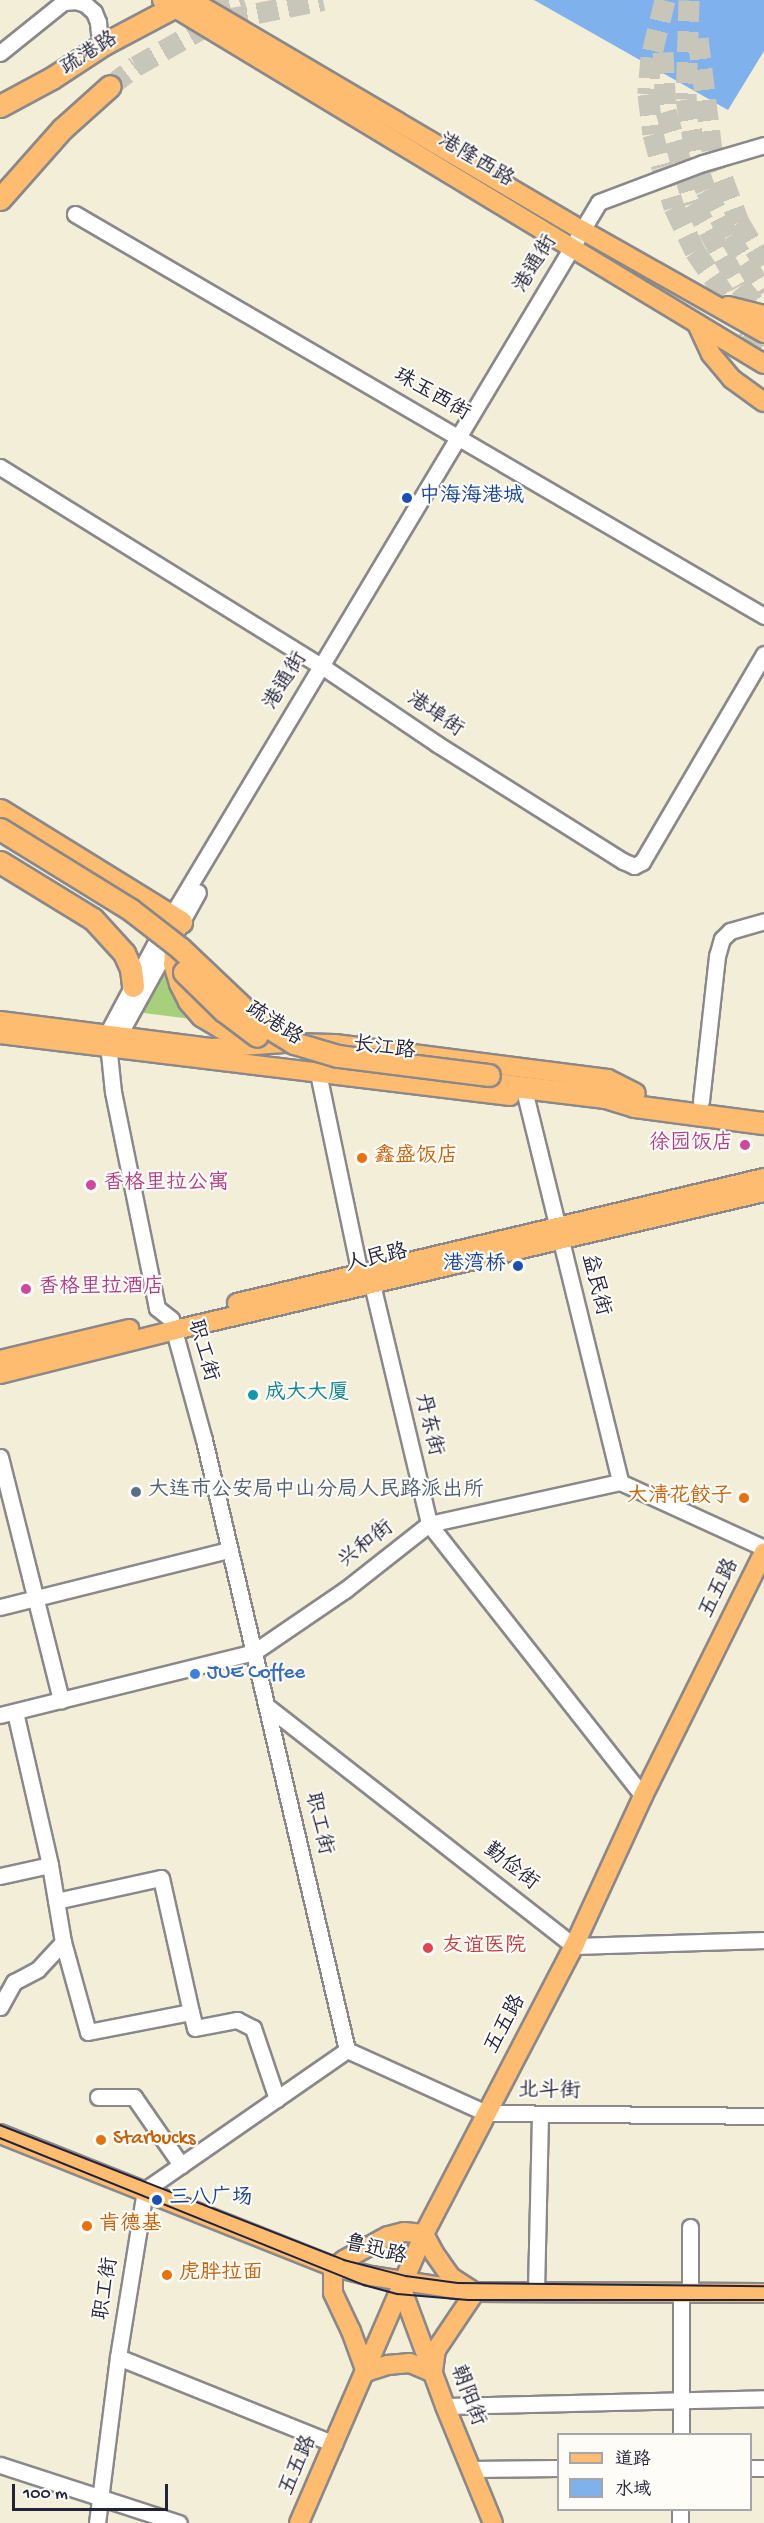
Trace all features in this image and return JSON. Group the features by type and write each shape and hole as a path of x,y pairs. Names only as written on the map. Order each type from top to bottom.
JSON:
{"highway":[{"name":"疏港路","path":"0,92 99,33 173,1"},
{"name":"疏港路","path":"0,106 52,78 173,1"},
{"path":"0,179 37,138 105,81 0,199"},
{"path":"0,810 176,923"},
{"name":"疏港路","path":"0,829 131,910 180,948 255,1018 294,1043 338,1056 635,1099"},
{"name":"疏港路","path":"0,843 124,920 172,960 224,1011 266,1042 288,1052 336,1065 488,1079"},
{"path":"0,862 93,919 124,953 131,969 133,986"},
{"name":"长江路","path":"635,1099 701,1101 764,1109"},
{"name":"长江路","path":"635,1099 764,1123"}],"main road":[{"name":"港隆西路","path":"173,1 764,333"},
{"name":"港隆西路","path":"173,1 764,364"},
{"path":"711,303 764,315"},
{"path":"697,324 711,354 732,380 764,402"},
{"path":"176,923 173,964 178,984 188,1002 201,1017 221,1029 284,1043"},
{"name":"长江路","path":"0,1021 112,1039"},
{"name":"长江路","path":"0,1034 112,1039 212,1048 284,1043 335,1044 608,1079 635,1099"},
{"path":"112,1039 318,1073 604,1107 635,1099"},
{"name":"人民路","path":"560,1234 764,1178"},
{"name":"人民路","path":"0,1360 173,1324 560,1234 764,1192"},
{"name":"人民路","path":"0,1374 173,1324"},
{"name":"五五路","path":"299,2523 424,2234 574,1946 643,1796 764,1550"},
{"name":"鲁迅路","path":"0,2134 335,2266 403,2283 475,2292 764,2293"},
{"path":"404,2232 424,2234 434,2253 452,2277 475,2292 436,2350 433,2373 410,2363 388,2365 366,2372 351,2331 333,2293 335,2266 387,2236 404,2232"},
{"name":"朝阳街","path":"403,2283 404,2295 445,2406 494,2523"}],"street":[{"path":"0,53 65,1 76,0 94,12 99,33"},
{"name":"港通街","path":"112,1039 176,923 576,249 582,230 599,202 703,163 764,145"},
{"name":"珠玉西街","path":"75,214 764,615"},
{"name":"港埠街","path":"0,467 326,669 437,744 634,866 642,862 764,654"},
{"path":"701,1101 717,956 722,939 738,928 764,921"},
{"name":"港通街","path":"112,1039 133,986 176,923"},
{"name":"职工街","path":"112,1039 113,1092 157,1308 173,1324 204,1440 347,2050"},
{"name":"丹东街","path":"318,1073 366,1279 429,1524 643,1796"},
{"name":"益民街","path":"526,1098 620,1482"},
{"path":"0,1457 61,1700"},
{"path":"620,1482 764,1550"},
{"name":"兴和街","path":"7,1713 254,1652 345,1590 429,1524 620,1482"},
{"path":"0,1607 228,1550"},
{"name":"勤俭街","path":"268,1707 574,1946"},
{"path":"7,1713 50,1865 63,1942 88,2032 190,2012"},
{"path":"0,1876 50,1865"},
{"path":"56,1901 161,1878 195,2028 237,2020 253,2028 276,2099"},
{"path":"574,1946 764,1940"},
{"path":"0,2007 14,1982 38,1970 63,1942"},
{"path":"145,2190 347,2050"},
{"name":"北斗街","path":"347,2050 486,2113 764,2116"},
{"path":"98,2097 134,2097 181,2165"},
{"path":"536,2291 540,2114"},
{"name":"职工街","path":"97,2523 118,2357 145,2190"},
{"path":"681,2433 690,2227"},
{"path":"118,2357 334,2444"},
{"path":"445,2406 681,2398 764,2398"},
{"path":"0,2465 179,2523"},
{"path":"471,2469 557,2468"}],"green space":[{"path":"163,973 178,1002 199,1020 136,1012"}],"water":[{"path":"534,0 764,0 764,51 728,110"}],"tunnel":[{"path":"210,11 244,0"},
{"path":"110,86 136,66 199,30 227,19 323,0"},
{"path":"665,0 651,57 648,94 653,134 662,167 674,207 695,251 749,330 764,346"},
{"path":"689,0 686,99 699,172 729,236 764,292"},
{"path":"698,38 712,150 739,222 764,264"},
{"path":"663,52 666,111 693,203 740,286 764,315"}],"tram line":[{"path":"0,2125 344,2260 406,2276 458,2283 764,2286"},
{"path":"0,2138 364,2285 398,2294 468,2300 764,2300"}],"place":[{"name":"中海海港城","path":"407,498"},
{"name":"徐园饭店","path":"745,1145"},
{"name":"鑫盛饭店","path":"362,1158"},
{"name":"香格里拉公寓","path":"91,1185"},
{"name":"港湾桥","path":"518,1266"},
{"name":"香格里拉酒店","path":"26,1289"},
{"name":"成大大厦","path":"253,1395"},
{"name":"大连市公安局中山分局人民路派出所","path":"136,1492"},
{"name":"大清花餃子","path":"744,1498"},
{"name":"JUE Coffee","path":"195,1674"},
{"name":"友谊医院","path":"428,1948"},
{"name":"Starbucks","path":"101,2140"},
{"name":"三八广场","path":"157,2200"},
{"name":"肯德基","path":"87,2226"},
{"name":"虎胖拉面","path":"167,2275"}]}
